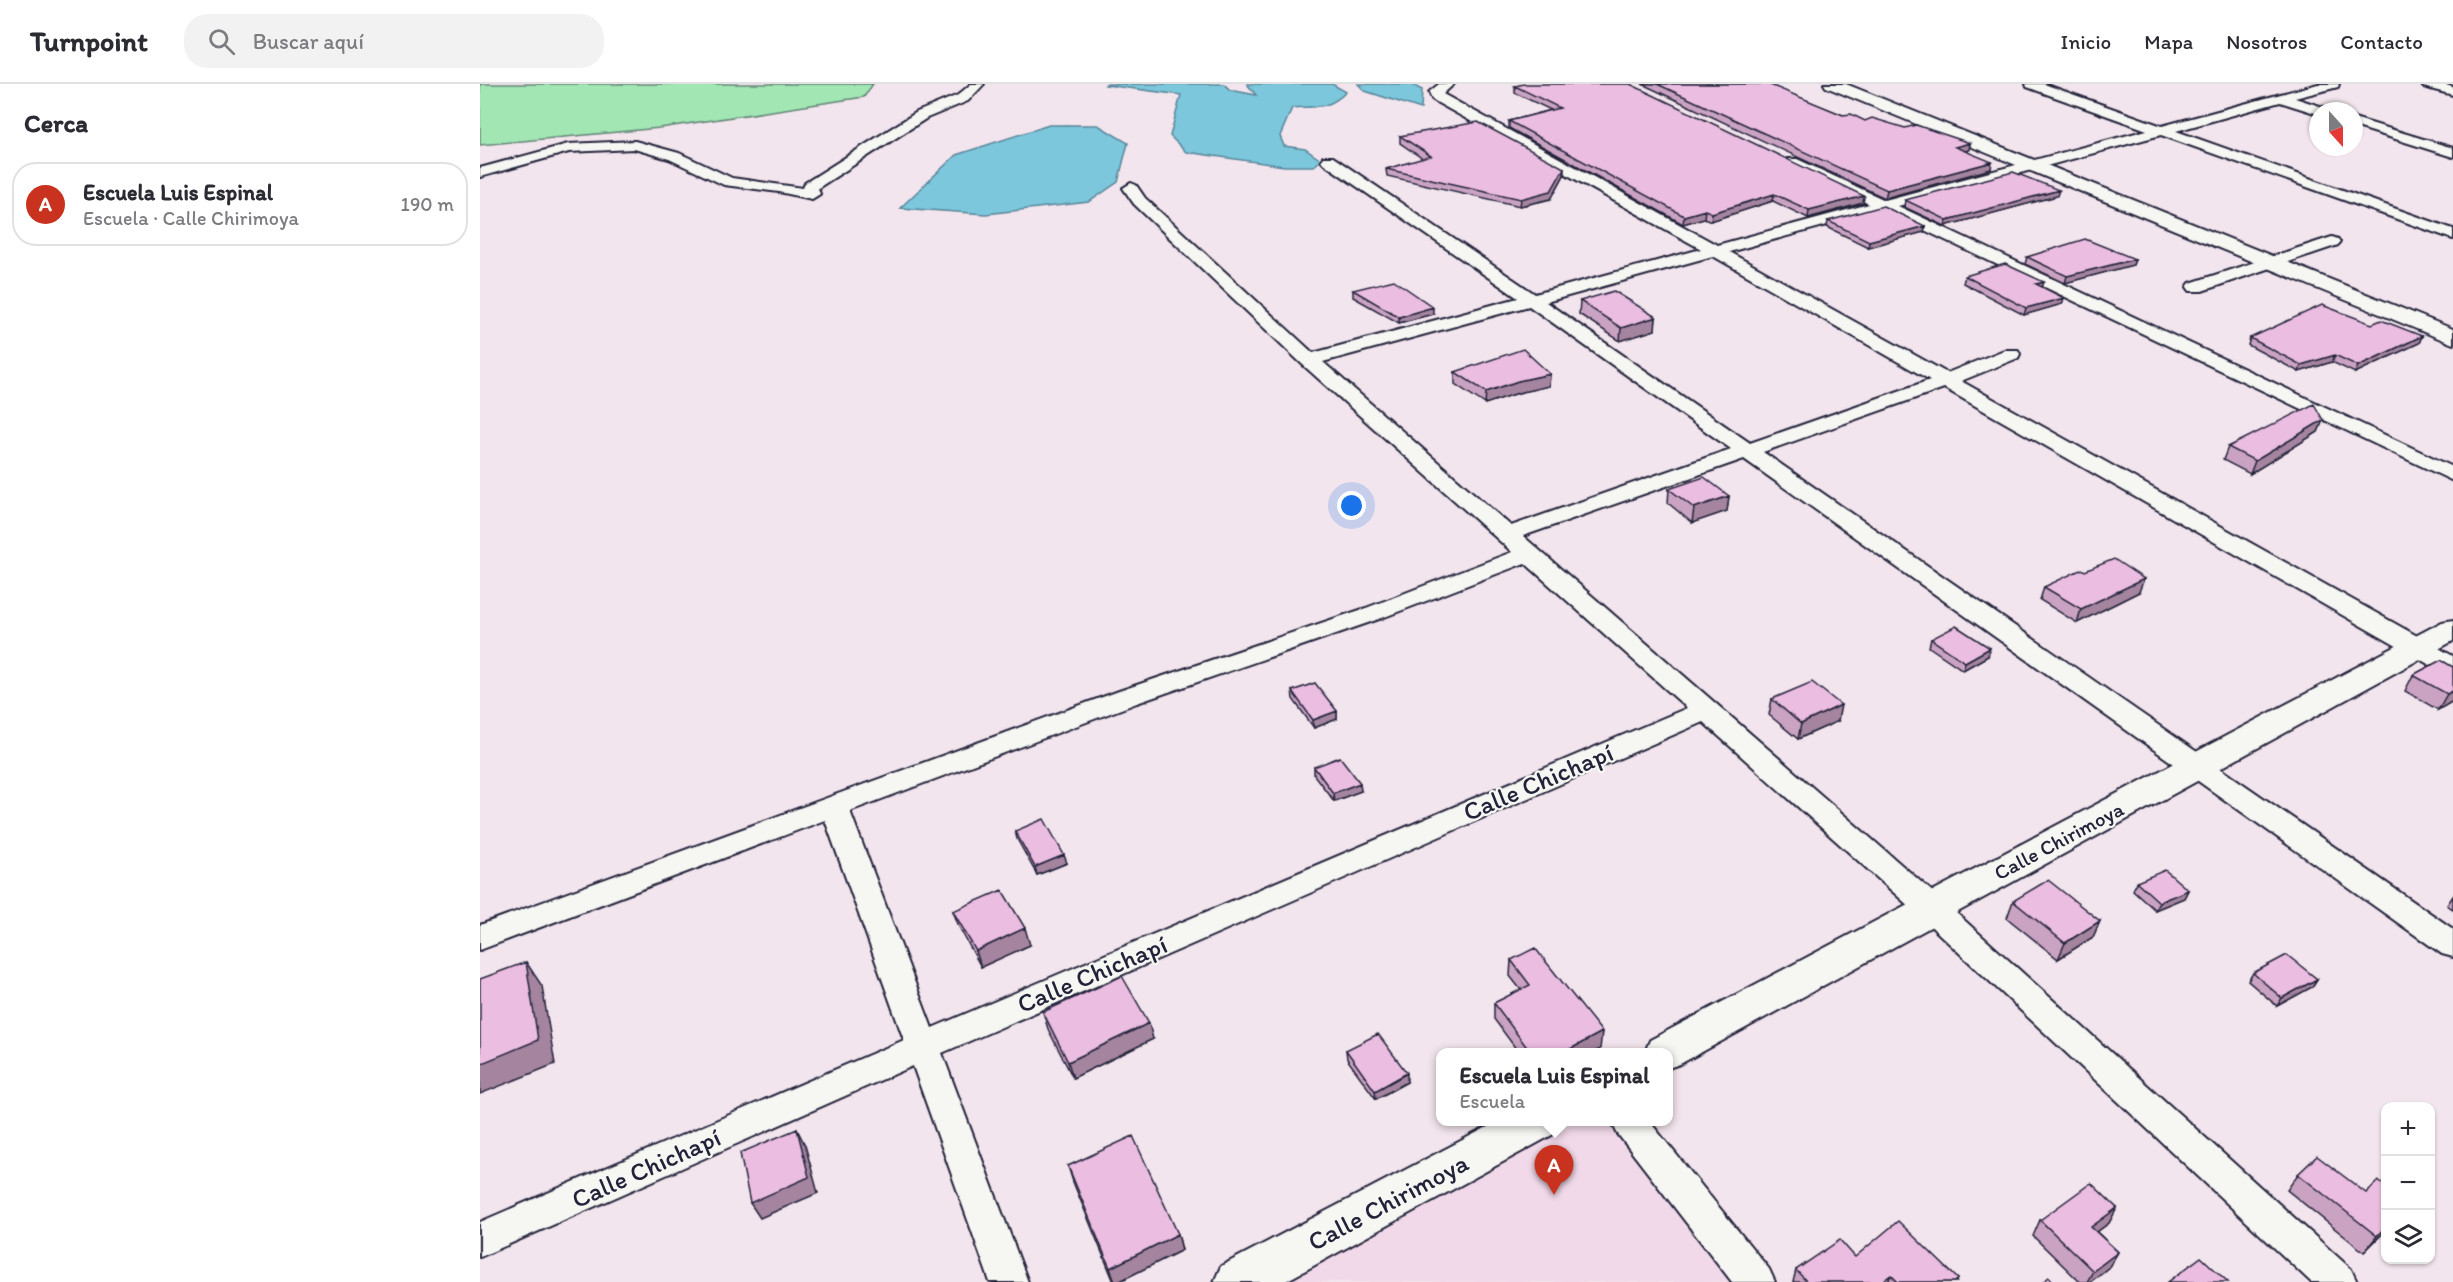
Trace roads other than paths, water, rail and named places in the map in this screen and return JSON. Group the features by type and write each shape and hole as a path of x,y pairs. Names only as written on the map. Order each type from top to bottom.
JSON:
{"street":[{"path":"480,173 568,147 635,145 674,156 729,182 779,187 812,194 810,186 922,115 963,98 978,84"},
{"path":"1448,84 1436,92 1437,96 1443,100 1714,250 2453,667"},
{"path":"1832,84 2453,337"},
{"path":"2032,84 2453,234"},
{"path":"1309,360 2333,84"},
{"path":"2428,84 2453,91"},
{"path":"2280,98 2309,107"},
{"path":"2363,125 2453,153"},
{"path":"1776,154 2453,475"},
{"path":"1328,160 1531,299 2453,945"},
{"path":"1131,188 1139,201 1309,360 1704,711 1932,909 2338,1282"},
{"path":"2196,287 2332,242"},
{"path":"1506,535 1945,381 2011,354"},
{"path":"480,938 1128,697 1374,613 1527,554"},
{"name":"Calle Chirimoya","path":"1673,1049 2453,629"},
{"name":"Calle Chichapí","path":"480,1240 1704,711"},
{"path":"834,806 1009,1282"},
{"name":"Calle Chirimoya","path":"1238,1282 1530,1126"},
{"path":"1632,1126 1756,1282"}],"water":[{"path":"1106,84 1224,84 1230,90 1256,95 1247,84 1332,84 1346,92 1327,104 1292,108 1280,136 1284,146 1305,149 1321,160 1314,166 1284,166 1186,152 1170,136 1181,95"},
{"path":"1358,84 1411,84 1422,90 1421,109 1365,91"},
{"path":"1049,125 1098,125 1128,143 1118,182 1089,202 986,214 900,208 956,155"}],"place":[{"name":"Escuela Luis Espinal","path":"1554,1195"}]}
